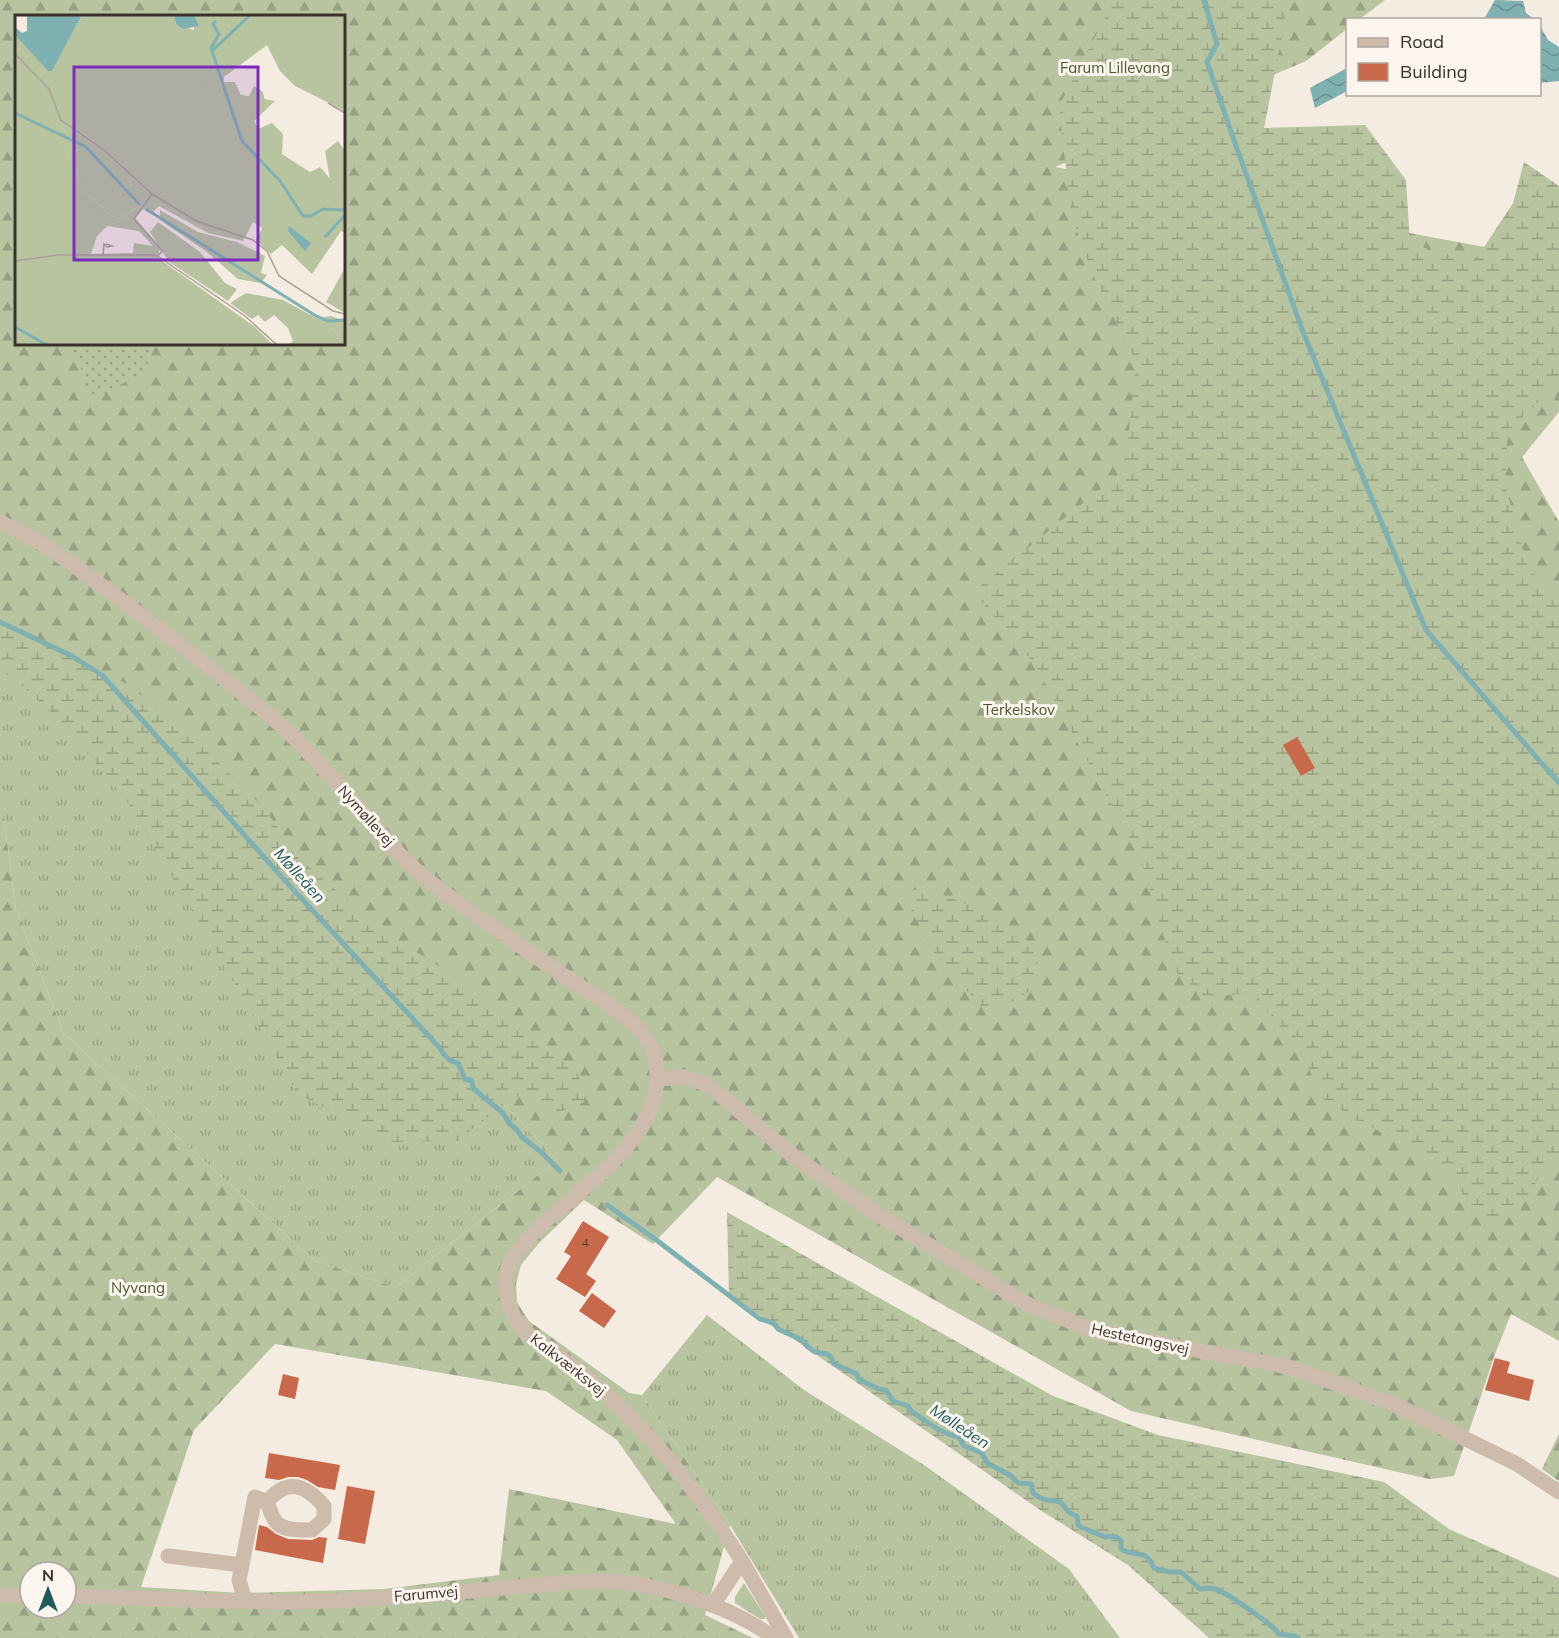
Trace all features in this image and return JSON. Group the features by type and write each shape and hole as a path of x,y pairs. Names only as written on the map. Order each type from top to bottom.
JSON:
{"street":[{"name":"Nymøllevej","path":"0,522 41,544 100,584 190,652 300,743 405,859 449,897 619,1012 634,1025 648,1042 656,1060 657,1078 654,1101 631,1142"},
{"name":"Hestetangsvej","path":"657,1078 685,1077 708,1085 792,1155 878,1214 1029,1305 1096,1332 1289,1367 1396,1405 1516,1464 1559,1492"},
{"name":"Kalkværksvej","path":"631,1142 616,1160 537,1229 525,1244 508,1268 506,1275 508,1298 523,1330 602,1391 652,1441 696,1493 718,1522 786,1638"},
{"path":"245,1601 239,1581 255,1497 267,1502"},
{"path":"168,1556 242,1565"},
{"path":"713,1605 742,1561"},
{"name":"Farumvej","path":"78,1596 245,1601 351,1600 601,1581 646,1587 713,1605 754,1624 774,1638"},
{"path":"0,1595 18,1595"}],"green space":[{"name":"Terkelskov","path":"0,0 1385,0 1361,18 1346,18 1346,30 1306,61 1055,167 1559,261 1559,412 1522,457 1559,522 1559,1341 1511,1314 1495,1354 1454,1476 1429,1479 1131,1411 717,1177 653,1244 584,1200 539,1243 521,1265 516,1284 517,1302 529,1321 629,1393 642,1395 730,1525 705,1615 753,1638 0,1638 0,814 4,818 16,910 64,1034 315,1261 396,1287 557,1160 92,674 0,635","holes":["275,1344 546,1391 617,1440 676,1524 509,1489 499,1575 384,1589 241,1593 141,1587 194,1430"]},
{"name":"Farum Lillevang","path":"1114,0 1289,0 1264,128 1365,125 1406,180 1410,244 1475,261 1513,203 1524,162 1559,186 1559,382 1508,431 1505,485 1529,570 1559,596 1559,1153 1546,1166 1517,1214 1488,1227 1447,1174 1398,1142 1324,1100 1302,1055 1254,993 1205,997 1174,970 1139,855 1035,665 973,592 1125,469 1136,362 1093,275 1071,215 1059,106"},
{"path":"70,345 154,345 145,372 94,398"},
{"path":"0,625 57,648 127,684 194,738 260,804 306,864 381,930 458,978 579,1075 584,1102 555,1114 516,1095 457,1141 388,1142 298,1094 126,800 65,726 16,680 0,670"},
{"path":"0,635 92,674 557,1160 396,1287 315,1261 64,1034 16,910 4,818 0,814"},
{"path":"928,889 974,907 1034,945 1039,970 1031,990 1003,1007 982,1007 937,958 909,906 910,890"},
{"path":"727,1212 1053,1396 1158,1435 1384,1482 1449,1529 1559,1578 1559,1638 1209,1638 1128,1565 1040,1510 729,1294"},
{"path":"707,1315 804,1390 924,1465 1069,1569 1120,1638 799,1638 730,1525 642,1395"},
{"path":"1559,1434 1559,1481 1542,1469"},
{"path":"744,1583 765,1619 760,1619 735,1603 735,1597"}],"water":[{"path":"1495,0 1523,1 1526,13 1533,18 1485,18"},
{"path":"1541,28 1548,40 1559,47 1559,81 1541,83"},
{"path":"1346,69 1346,92 1315,108 1310,88"}],"building":[{"path":"1297,737 1315,768 1301,776 1283,745"},
{"path":"583,1221 609,1237 586,1274 596,1281 585,1297 556,1279 571,1256 564,1252"},
{"path":"592,1293 616,1311 604,1328 579,1311"},
{"path":"1495,1358 1510,1362 1507,1373 1534,1380 1529,1401 1485,1390"},
{"path":"283,1374 299,1378 295,1399 278,1395"},
{"path":"269,1453 340,1465 335,1490 318,1487 298,1477 279,1480 265,1478"},
{"path":"347,1486 375,1491 365,1544 338,1539"},
{"path":"259,1525 288,1539 327,1538 323,1563 255,1550"}],"waterway":[{"path":"1204,0 1217,44 1207,62 1236,146 1303,332 1426,630 1559,783"},
{"name":"Mølleåen","path":"0,622 70,655 102,675 445,1056 458,1063 465,1079 472,1081 473,1088 503,1113 522,1137 560,1171"},
{"name":"Mølleåen","path":"607,1205 760,1319 773,1323 778,1329 802,1340 815,1352 827,1354 834,1364 857,1374 859,1380 886,1390 893,1401 908,1406 911,1411 934,1427 959,1437 964,1446 982,1453 987,1463 1010,1475 1018,1483 1031,1484 1032,1492 1037,1496 1061,1503 1069,1512 1077,1516 1078,1525 1081,1527 1105,1537 1113,1536 1121,1540 1121,1549 1147,1557 1154,1568 1181,1572 1200,1589 1213,1588 1221,1591 1279,1634 1298,1638"}],"park label":[{"name":"Nyvang","path":"138,1288"}]}
